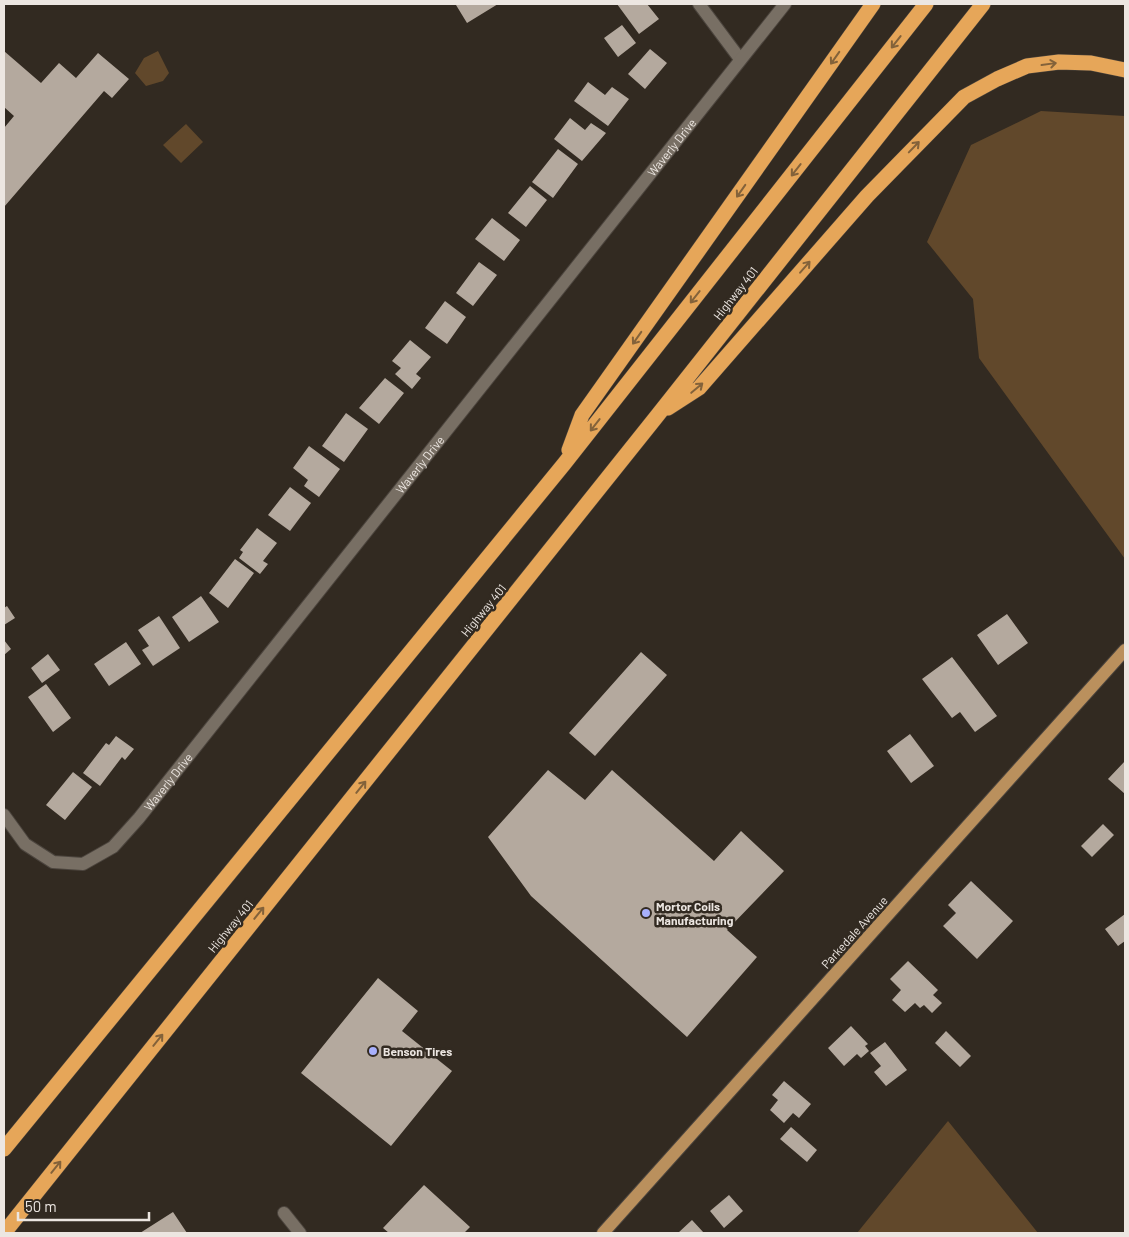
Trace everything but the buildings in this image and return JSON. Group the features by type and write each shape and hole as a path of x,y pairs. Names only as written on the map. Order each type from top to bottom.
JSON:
{"highway":[{"path":"564,464 582,415 873,4"},
{"path":"4,1149 564,464 926,4"},
{"name":"Highway 401","path":"4,1233 657,416 983,4"},
{"path":"657,416 699,388 868,196 964,97 997,79 1028,66 1059,62 1083,63 1125,70"}],"main road":[{"name":"Parkedale Avenue","path":"603,1233 1125,650"}],"street":[{"path":"700,4 740,59"},
{"name":"Waverly Drive","path":"4,816 25,844 53,862 83,864 113,847 151,802 785,4"},
{"path":"284,1213 300,1233"}],"shaded area":[{"path":"158,51 169,73 163,81 146,86 135,73 144,58"},
{"path":"1041,111 1125,116 1125,559 979,358 973,299 927,242 971,145"},
{"path":"186,124 203,142 181,163 163,145"},
{"path":"948,1121 1038,1233 857,1233"}],"place":[{"name":"Mortor Coils Manufacturing","path":"646,913"},
{"name":"Benson Tires","path":"373,1051"}]}
